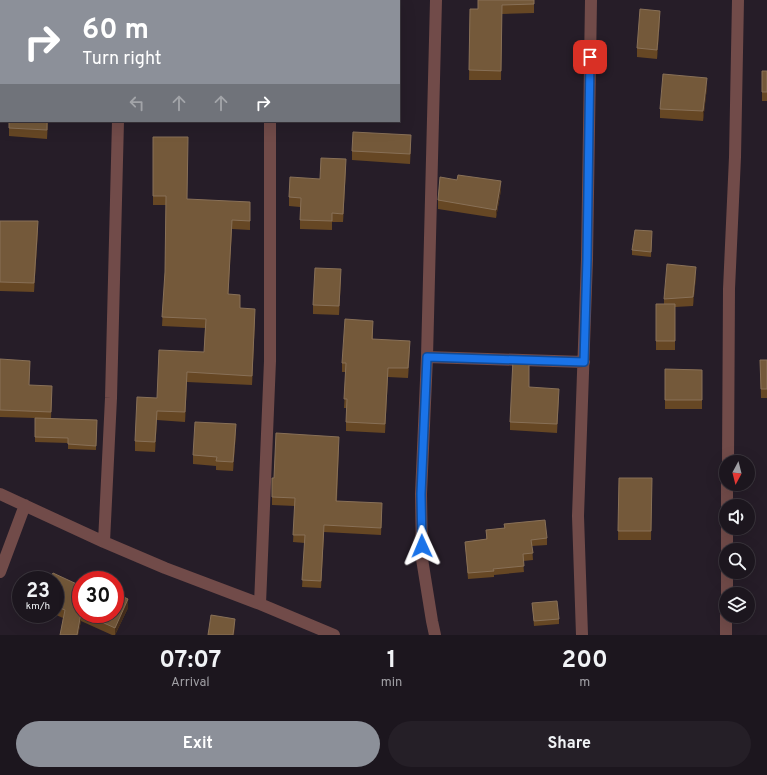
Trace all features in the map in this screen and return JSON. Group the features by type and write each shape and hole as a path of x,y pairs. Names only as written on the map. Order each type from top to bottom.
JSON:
{"street":[{"path":"435,635 422,559 421,494 427,357 436,0"},
{"path":"582,635 578,516 587,259 591,0"},
{"path":"728,455 729,289 735,157 738,0"},
{"path":"104,542 111,398 118,122"},
{"path":"260,604 270,361 270,122"},
{"path":"427,357 584,362"},
{"path":"0,494 104,542 165,568 260,604 317,632 334,635"},
{"path":"0,572 25,505"},
{"path":"726,623 726,635"}],"building":[{"path":"478,0 534,0 534,4 502,5 501,71 469,70 470,9 478,9"},
{"path":"640,9 660,11 657,50 637,48"},
{"path":"762,71 767,71 767,92 762,92"},
{"path":"663,74 707,78 703,111 660,109"},
{"path":"9,122 47,122 47,130 9,128"},
{"path":"353,132 411,135 410,154 352,151"},
{"path":"153,137 188,137 187,199 250,202 250,221 232,220 228,294 240,295 240,308 255,309 252,376 187,372 185,412 157,411 155,442 135,441 137,397 157,398 159,350 204,352 206,319 162,317 165,272 166,196 153,196"},
{"path":"321,158 346,159 343,214 332,213 332,221 300,220 301,198 289,197 290,177 320,179"},
{"path":"458,175 501,181 496,210 438,200 440,177 457,180"},
{"path":"0,221 38,221 34,283 0,282"},
{"path":"635,230 652,231 651,252 632,250"},
{"path":"667,264 696,267 693,297 664,299"},
{"path":"315,268 341,269 339,306 313,305"},
{"path":"656,304 675,304 675,341 656,341"},
{"path":"345,319 373,321 372,339 410,341 408,368 388,368 385,424 346,422 347,399 344,399 346,363 342,363"},
{"path":"0,359 30,361 29,385 52,386 51,412 0,410"},
{"path":"513,359 529,360 529,387 559,389 557,424 510,422"},
{"path":"760,360 767,360 767,389 761,389"},
{"path":"665,369 702,370 702,400 665,400"},
{"path":"35,418 97,420 96,446 68,444 68,438 35,437"},
{"path":"195,422 236,424 233,462 216,461 217,457 193,455"},
{"path":"276,433 339,437 336,501 382,503 381,528 324,525 321,581 302,580 305,535 293,535 295,498 272,497"},
{"path":"619,478 652,478 651,531 618,531"},
{"path":"545,520 547,538 531,540 533,553 523,554 524,566 493,569 494,571 468,573 465,542 487,539 486,530 505,528 504,524"},
{"path":"64,578 72,582 72,623 79,623 77,635 60,635 62,623 64,623"},
{"path":"124,597 128,599 124,608"},
{"path":"557,601 559,619 534,621 532,603"},
{"path":"211,615 235,619 233,635 208,635"},
{"path":"104,623 117,623 115,628"}],"route":[{"path":"422,546 421,494 427,357 584,362 590,57"}]}
